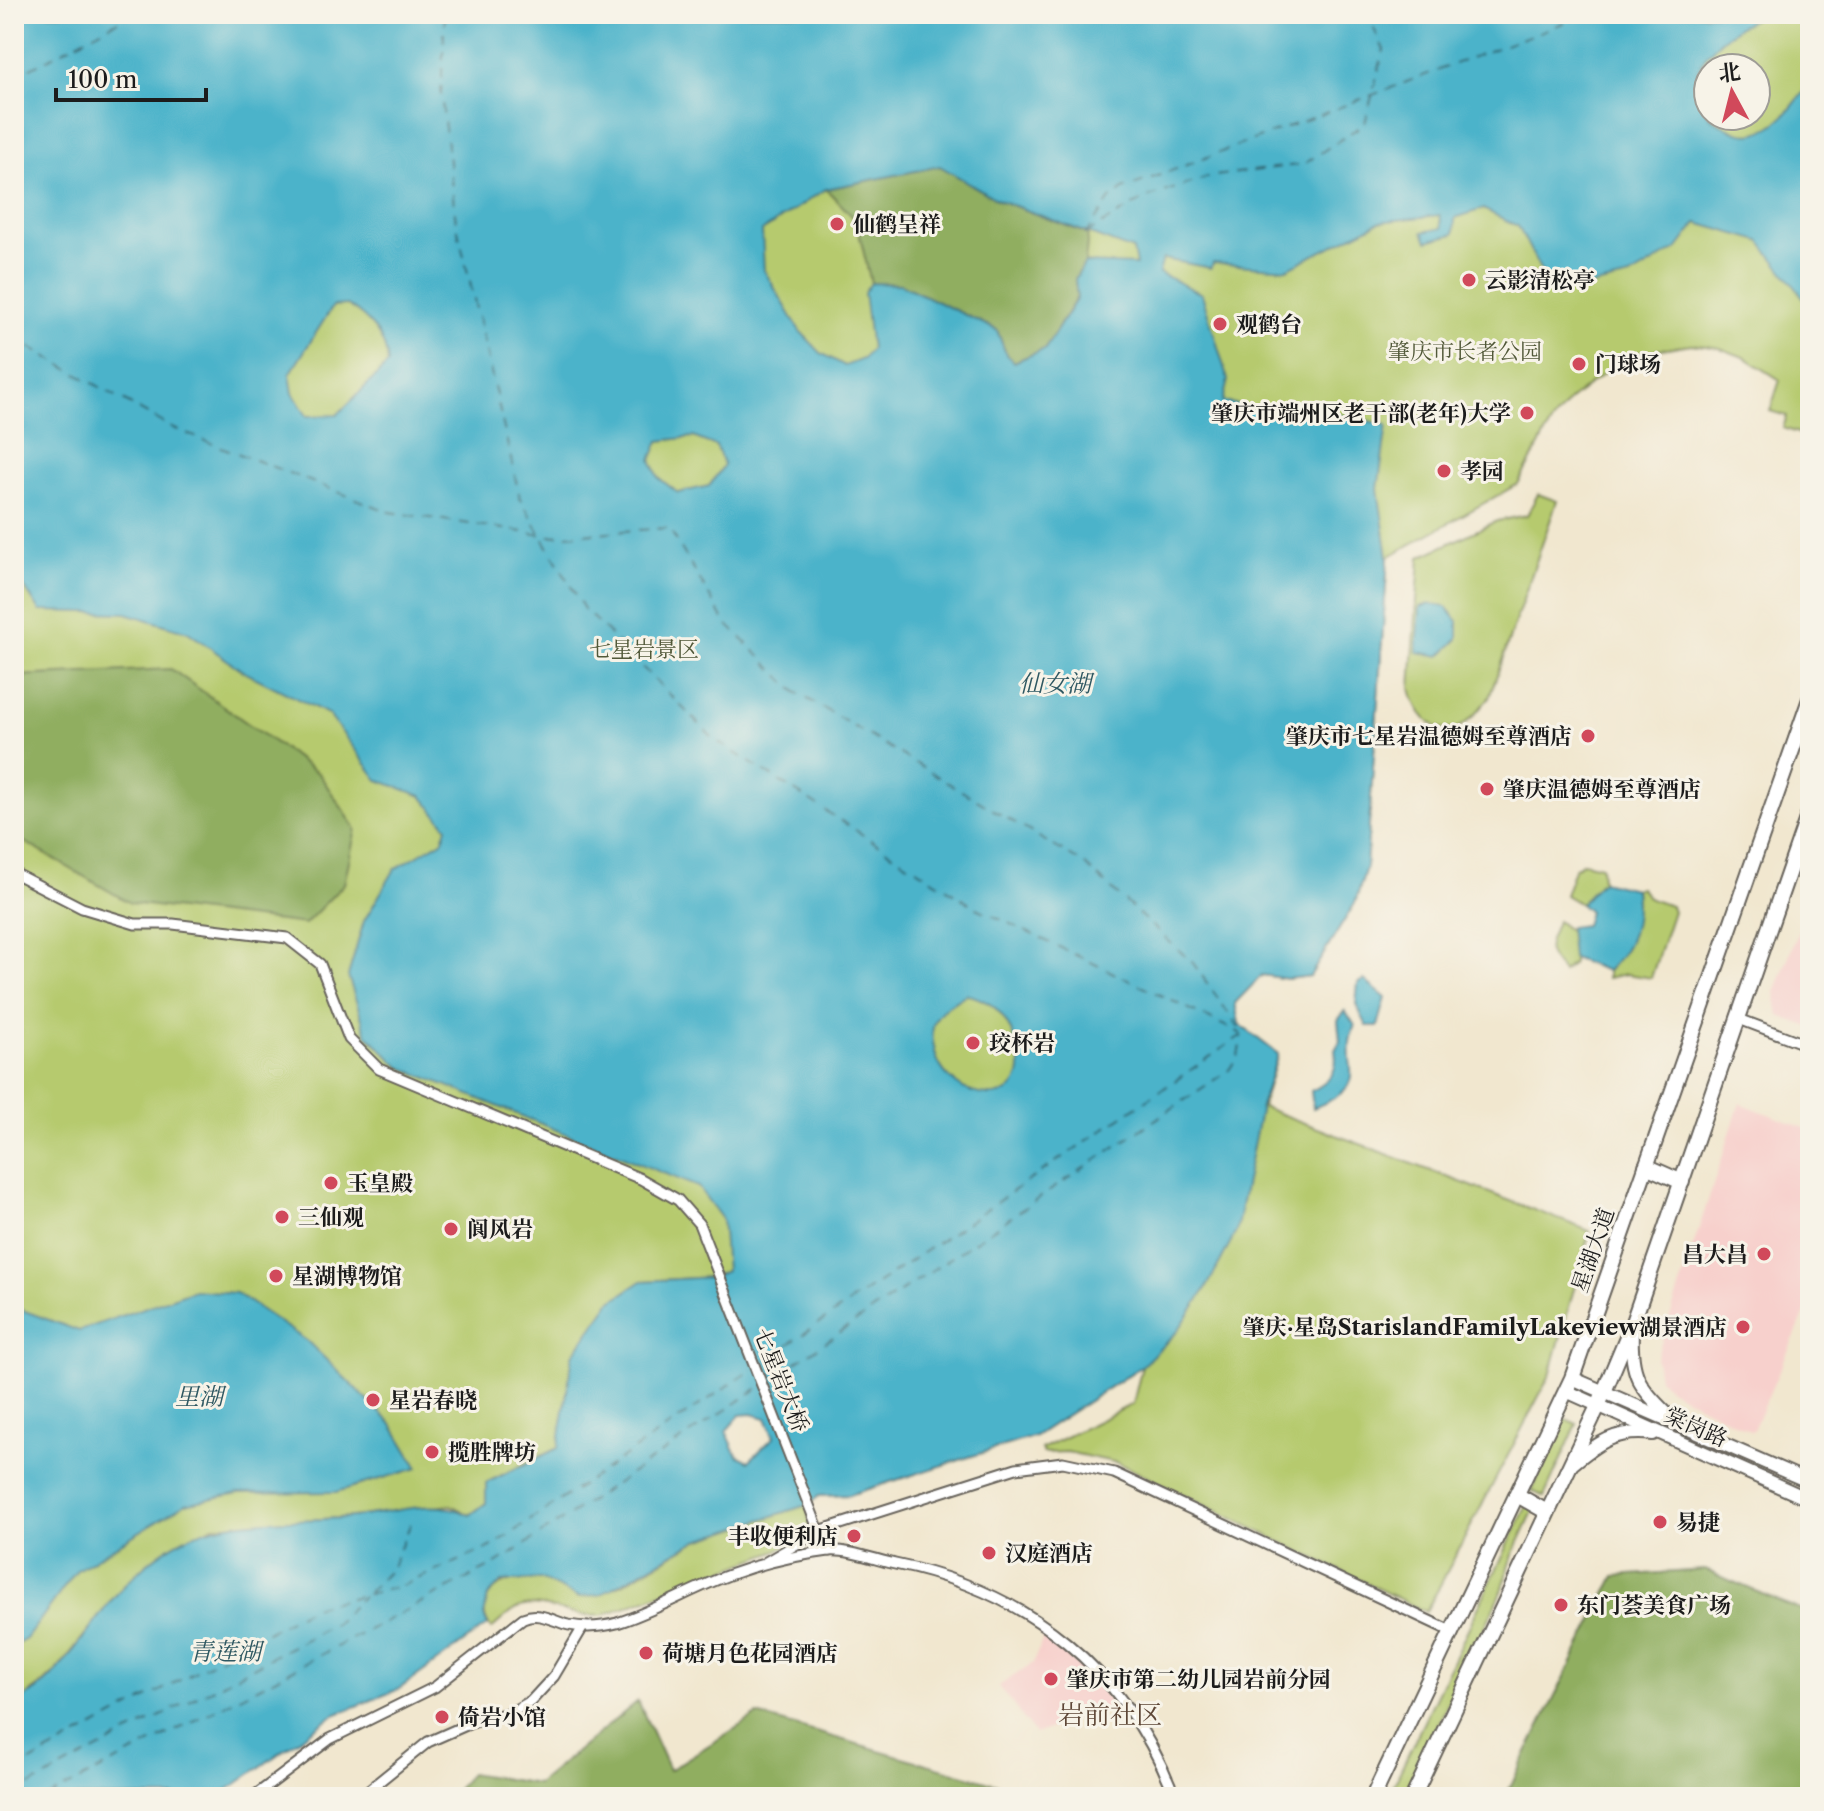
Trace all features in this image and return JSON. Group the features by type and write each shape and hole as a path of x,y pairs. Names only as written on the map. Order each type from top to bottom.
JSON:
{"main road":[{"name":"星湖大道","path":"1373,1797 1519,1496 1569,1384 1810,699"},
{"path":"1413,1797 1601,1399 1632,1325 1810,810"},
{"path":"1646,1166 1682,1182"},
{"path":"1632,1325 1631,1364 1634,1375 1641,1387 1674,1421"},
{"name":"棠岗路","path":"1569,1384 1668,1437 1810,1500"},
{"name":"棠岗路","path":"1601,1399 1674,1421 1810,1482"},
{"path":"1568,1468 1609,1436 1640,1432 1668,1437"},
{"path":"1519,1496 1547,1512"}],"street":[{"name":"七星岩大桥","path":"14,873 82,908 135,924 173,924 287,938 320,964 349,1039 379,1069 641,1179 678,1200 699,1224 813,1506 818,1534 833,1537 826,1552"},
{"path":"1739,1019 1810,1046"},
{"path":"253,1797 330,1739 435,1687 523,1618 539,1614 583,1627 619,1622 756,1567 818,1534 1016,1468 1043,1462 1090,1466 1142,1486 1453,1632"},
{"path":"818,1534 813,1549 930,1571 970,1584 1012,1604 1048,1627 1099,1673 1133,1714 1164,1769 1175,1797"},
{"path":"756,1567 826,1552"},
{"path":"360,1797 436,1738 471,1723 512,1712 531,1701 554,1676 583,1627"}],"shaded area":[{"path":"1806,912 1810,914 1810,1027 1779,1016 1775,992"},
{"path":"1740,1103 1810,1130 1810,1302 1752,1432 1669,1389 1659,1378 1656,1359"},
{"name":"肇庆市第二幼儿园岩前分园","path":"1044,1636 1086,1672 1113,1706 1035,1734 999,1686 1033,1663"}],"green space":[{"name":"仙女湖","path":"14,14 1810,14 1810,437 1783,428 1787,416 1770,411 1780,380 1746,358 1720,348 1691,344 1638,353 1616,364 1570,400 1552,422 1518,484 1388,557 1366,867 1355,903 1310,976 1288,979 1262,975 1235,1003 1239,1024 1278,1054 1262,1107 1590,1231 1550,1375 1426,1612 1118,1463 1067,1452 1043,1453 1041,1449 1133,1404 1142,1366 1035,1436 849,1495 819,1496 807,1505 810,1530 794,1544 603,1615 581,1615 535,1605 525,1606 513,1611 491,1629 485,1617 485,1606 488,1597 503,1584 526,1579 543,1580 578,1597 621,1585 698,1540 806,1505 712,1277 642,1281 564,1422 558,1448 486,1483 486,1503 470,1515 451,1505 353,1517 213,1526 144,1566 112,1600 55,1673 23,1699 14,1701"},
{"path":"940,166 996,199 1088,234 1085,263 1075,279 1077,297 1045,349 1014,362 1006,354 997,330 900,284 871,283 856,220 826,189"},
{"path":"1538,494 1557,501 1489,698 1463,725 1453,729 1436,726 1422,714 1411,688 1420,557 1497,521 1527,515"},
{"path":"171,669 319,774 356,829 344,884 305,924 130,903 14,836 14,676"},
{"path":"1583,862 1601,866 1602,881 1580,904 1565,895 1574,869"},
{"path":"1640,888 1650,899 1671,906 1673,911 1651,978 1626,974 1607,978 1607,971 1622,953 1631,933 1635,889"},
{"path":"1557,921 1570,931 1573,963 1563,972 1552,959 1548,948"},
{"path":"1565,1419 1577,1424 1544,1497 1532,1491"},
{"path":"1527,1505 1534,1509 1513,1555 1501,1594 1403,1797 1388,1797"},
{"path":"1705,1570 1810,1614 1810,1797 1505,1797 1615,1576"},
{"path":"638,1701 669,1770 757,1715 1042,1797 451,1797 470,1773 537,1784"}],"water":[{"name":"仙女湖","path":"14,14 1765,14 1730,33 1710,52 1692,52 1692,132 1772,132 1772,126 1810,83 1810,306 1760,241 1697,223 1678,248 1630,277 1574,290 1543,275 1518,226 1483,209 1455,218 1454,234 1427,241 1423,232 1442,228 1440,215 1379,222 1287,269 1213,263 1211,268 1163,259 1159,273 1202,294 1228,380 1223,401 1286,418 1291,404 1387,425 1378,489 1388,557 1366,867 1355,903 1310,976 1288,979 1262,975 1235,1003 1239,1024 1278,1054 1261,1106 1236,1232 1207,1287 1177,1332 1143,1365 1035,1436 849,1495 819,1496 807,1505 698,1540 600,1595 578,1597 540,1579 502,1582 488,1596 484,1616 488,1625 399,1689 332,1716 218,1797 14,1797 14,1701 28,1696 54,1674 118,1593 144,1567 173,1545 203,1531 244,1523 331,1519 427,1506 470,1515 486,1503 486,1483 558,1448 573,1355 610,1302 642,1281 712,1277 726,1271 722,1219 698,1187 400,1067 367,1035 348,976 364,921 395,869 443,840 447,827 422,796 378,780 328,714 244,672 188,632 126,613 40,611 14,571","holes":["940,166 996,199 1133,250 1136,265 1085,263 1075,279 1077,298 1045,349 1014,362 1006,354 997,330 900,284 871,283 864,293 871,349 863,359 845,366 821,353 800,331 764,270 762,231 826,189","348,305 370,323 380,337 388,364 337,415 307,416 293,393 290,374 333,306","693,437 716,446 724,465 709,486 678,493 659,478 651,460 659,441","966,994 996,1008 1013,1036 1020,1063 1017,1081 1006,1092 990,1095 972,1092 955,1083 941,1067 933,1043 934,1024 943,1010","740,1415 766,1418 774,1437 749,1461 737,1455 726,1431"]},
{"path":"1429,604 1446,607 1458,621 1458,639 1440,656 1417,652 1420,607"},
{"path":"1602,881 1635,889 1636,901 1632,934 1616,962 1607,971 1572,958 1569,927 1585,925 1589,912 1580,904"},
{"path":"1364,980 1386,998 1378,1026 1367,1026 1356,1004 1358,983"},
{"path":"1345,1011 1355,1025 1350,1040 1350,1082 1333,1099 1313,1108 1311,1091 1328,1080 1336,1064 1335,1050 1340,1041 1338,1020"},
{"name":"里湖","path":"194,1290 236,1293 307,1341 391,1423 418,1468 336,1492 239,1493 185,1504 77,1570 26,1639 14,1646 14,1307 79,1331"}],"ferry route":[{"path":"14,77 131,14"},
{"path":"445,14 441,94 456,222 520,498 584,609 715,740 977,908 1242,1034"},
{"path":"1086,234 1144,199 1208,177 1304,164 1365,123 1384,50 1367,14"},
{"path":"1085,235 1110,199 1123,189 1587,14"},
{"path":"14,338 172,428 390,512 550,536 669,528 725,622 796,692 1084,864 1193,963 1243,1034"},
{"path":"758,1365 1242,1035"},
{"path":"765,1383 1229,1070 1238,1056 1242,1035"},
{"path":"14,1771 313,1607 401,1586 491,1547 753,1369"},
{"path":"48,1797 501,1561 760,1387"},
{"path":"368,1592 391,1569 411,1523"},
{"path":"14,1794 336,1623 363,1596"}],"place":[{"name":"仙鹤呈祥","path":"837,224"},
{"name":"云影清松亭","path":"1469,280"},
{"name":"观鹤台","path":"1220,324"},
{"name":"门球场","path":"1579,364"},
{"name":"肇庆市端州区老干部(老年)大学","path":"1527,413"},
{"name":"孝园","path":"1444,471"},
{"name":"肇庆市七星岩温德姆至尊酒店","path":"1588,736"},
{"name":"肇庆温德姆至尊酒店","path":"1487,789"},
{"name":"珓杯岩","path":"973,1043"},
{"name":"玉皇殿","path":"331,1183"},
{"name":"三仙观","path":"282,1217"},
{"name":"阆风岩","path":"451,1229"},
{"name":"昌大昌","path":"1764,1254"},
{"name":"星湖博物馆","path":"276,1276"},
{"name":"肇庆·星岛StarislandFamilyLakeview湖景酒店","path":"1743,1327"},
{"name":"星岩春晓","path":"373,1400"},
{"name":"揽胜牌坊","path":"432,1452"},
{"name":"易捷","path":"1660,1522"},
{"name":"丰收便利店","path":"854,1536"},
{"name":"汉庭酒店","path":"989,1553"},
{"name":"东门荟美食广场","path":"1561,1605"},
{"name":"荷塘月色花园酒店","path":"646,1653"},
{"name":"肇庆市第二幼儿园岩前分园","path":"1051,1679"},
{"name":"倚岩小馆","path":"442,1717"}],"district":[{"name":"岩前社区","path":"1110,1715"}],"park label":[{"name":"肇庆市长者公园","path":"1465,351"},
{"name":"七星岩景区","path":"644,649"}],"water label":[{"name":"青莲湖","path":"225,1651"}]}
